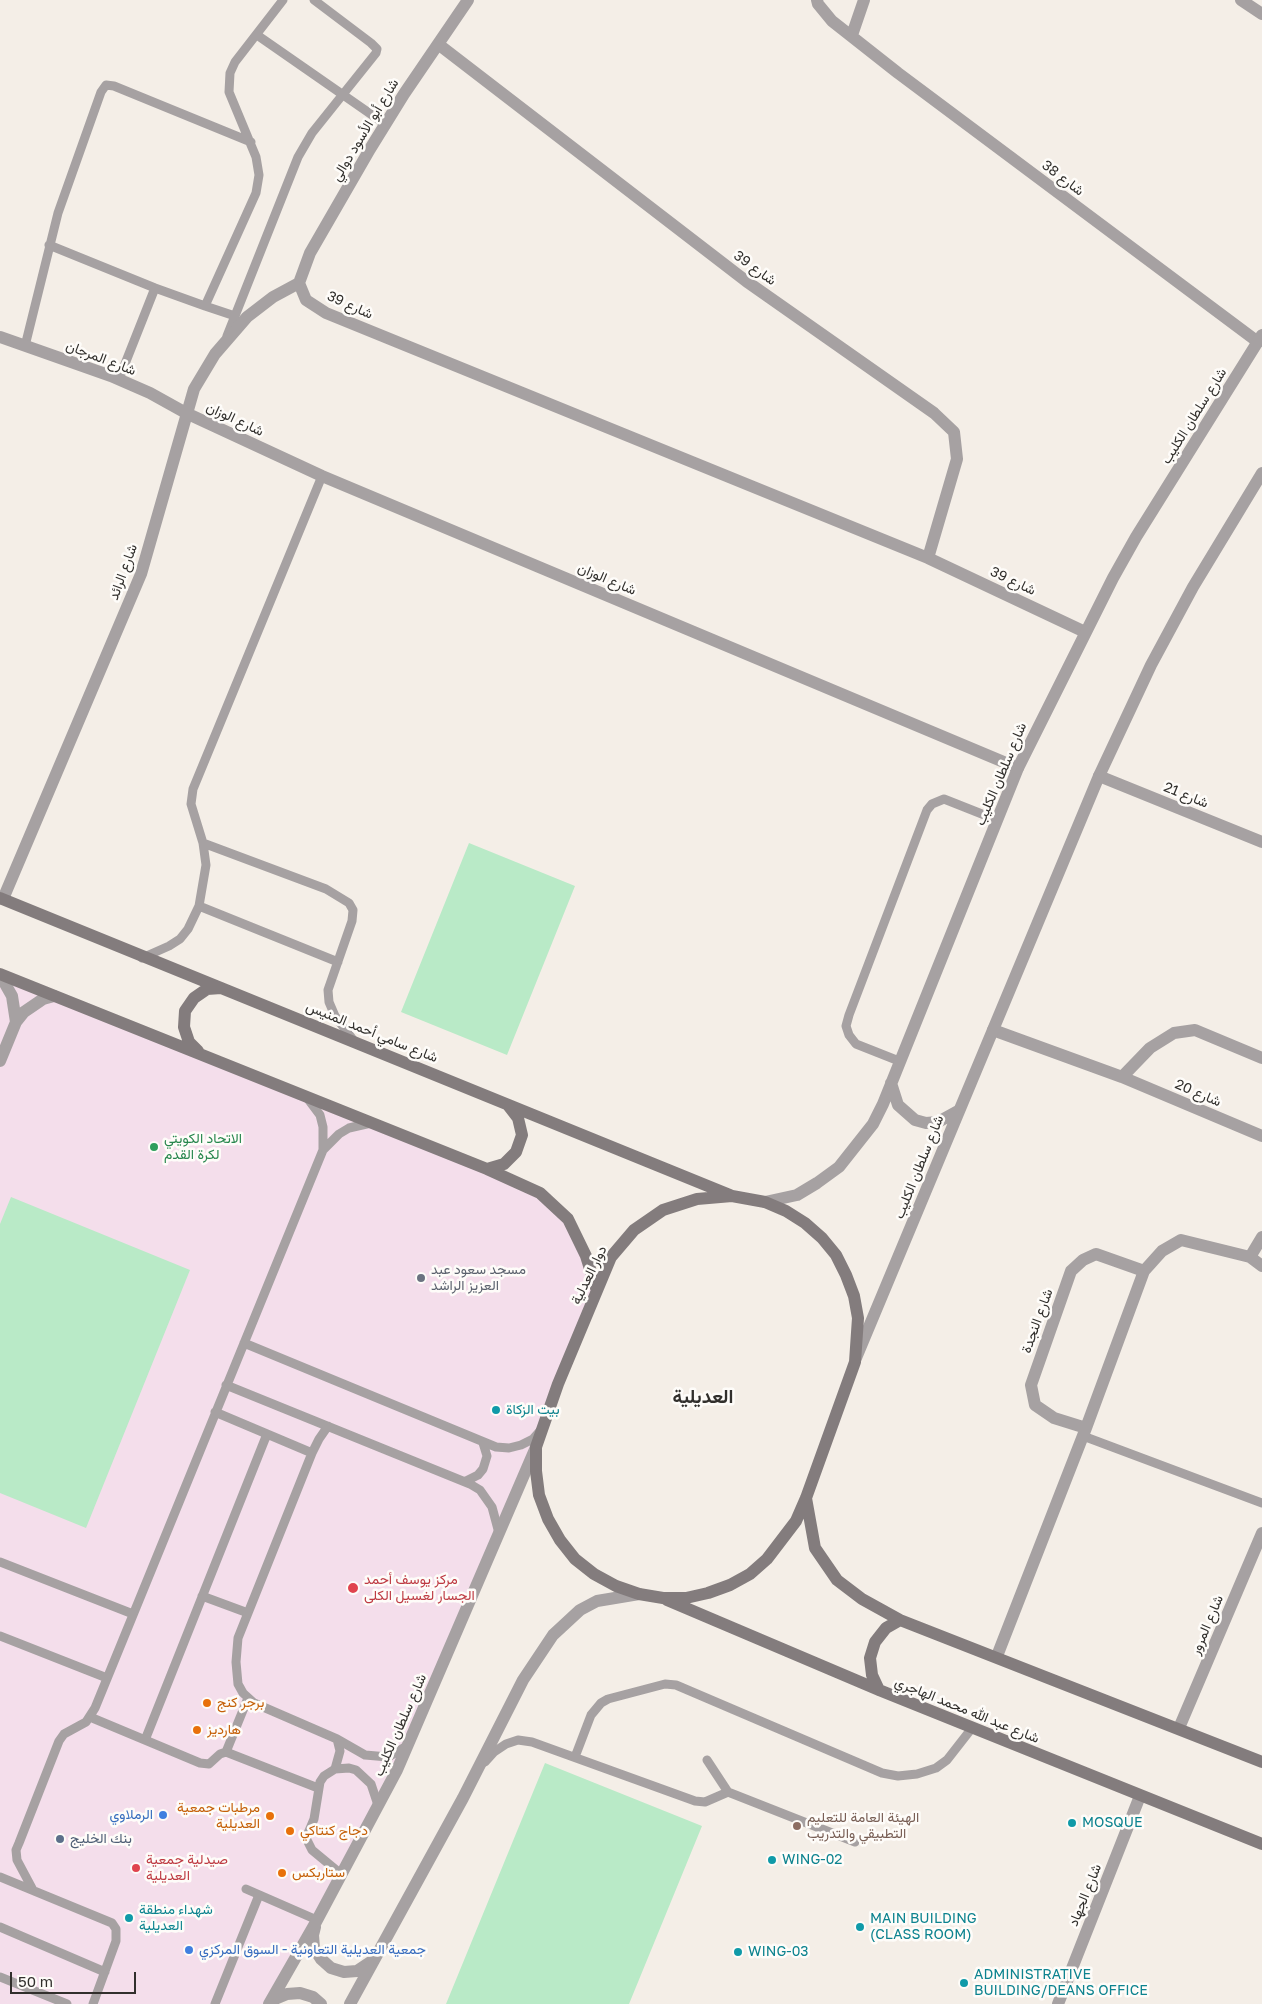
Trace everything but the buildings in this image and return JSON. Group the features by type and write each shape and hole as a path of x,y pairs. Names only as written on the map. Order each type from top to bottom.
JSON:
{"main road":[{"name":"شارع سامي أحمد المنيس","path":"2,899 142,958 223,988 732,1196"},
{"path":"0,974 487,1169 540,1193 568,1219 586,1256 596,1288"},
{"path":"200,1053 189,1042 186,1035 184,1027 185,1011 194,998 207,989 223,988"},
{"path":"487,1169 504,1164 516,1152 522,1135 518,1118 507,1104"},
{"name":"دوار العدلية","path":"732,1196 766,1202 786,1211 805,1223 822,1238 836,1256 846,1275 857,1311 858,1340 855,1362 806,1498 796,1521 767,1559 750,1574 730,1585 686,1598 663,1598 639,1594 616,1586 594,1574 575,1559 560,1540 548,1519 540,1496 536,1472 536,1447 596,1288 611,1257 634,1230 663,1210 696,1199 732,1196"},
{"path":"806,1498 815,1548 837,1580 862,1599 900,1620 997,1656 1262,1762"},
{"name":"شارع عبد الله محمد الهاجري","path":"663,1598 879,1690 1262,1844"},
{"path":"879,1690 872,1675 870,1658 875,1642 886,1628 900,1620"}],"street":[{"name":"شارع أبو الأسود دوالي","path":"299,282 310,253 385,124 468,0"},
{"name":"شارع 38","path":"817,0 818,4 832,21 906,79 1260,339"},
{"path":"852,35 864,0"},
{"path":"1241,0 1262,14"},
{"name":"شارع 39","path":"438,44 746,281 934,413 954,432 958,458 928,558"},
{"name":"شارع 39","path":"299,282 306,300 326,313 928,558 1085,632"},
{"name":"شارع الرائد","path":"2,899 141,574 194,389 214,354 247,317 273,297 299,282"},
{"name":"شارع المرجان","path":"1,339 119,380 186,413"},
{"name":"شارع سلطان الكليب","path":"766,1202 797,1195 839,1167 873,1124 892,1083 899,1061 1018,768 1085,632 1136,537 1260,339"},
{"name":"شارع الوزان","path":"186,413 322,476 1018,768"},
{"name":"شارع سلطان الكليب","path":"855,1362 1099,776 1160,648 1193,587 1262,473"},
{"name":"شارع 21","path":"1099,776 1262,842"},
{"path":"0,974 12,996 16,1022"},
{"path":"0,1061 16,1022 33,1005 54,996"},
{"name":"شارع 20","path":"993,1030 1122,1078 1262,1136"},
{"path":"1122,1078 1150,1048 1174,1033 1195,1030 1262,1058"},
{"path":"892,1083 898,1105 915,1120 926,1123 938,1122 958,1112"},
{"path":"1250,1257 1262,1237"},
{"path":"997,1656 1085,1432 1144,1271 1162,1251 1180,1240 1250,1257 1262,1266"},
{"name":"شارع النجدة","path":"1085,1432 1054,1418 1035,1405 1030,1385 1071,1271 1083,1260 1096,1254 1144,1271"},
{"name":"شارع سلطان الكليب","path":"270,2004 317,1921 408,1745 536,1447"},
{"name":"شارع المرور","path":"1179,1728 1262,1533"},
{"path":"350,2004 478,1770 523,1680 564,1623 597,1601 639,1594"},
{"name":"شارع الجهاد","path":"1058,2004 1140,1796"},
{"path":"317,1921 313,1935 314,1948 321,1959 331,1968 344,1972 357,1971 368,1965 377,1955"},
{"path":"270,2004 287,1994 300,1993 312,1997 321,2004"}],"lane":[{"path":"205,306 256,193 259,175 251,142 232,103 229,83 235,62 283,0"},
{"path":"226,339 298,157 312,133 374,57 377,49 314,0"},
{"path":"256,35 385,124"},
{"path":"25,346 49,245 64,195 101,92 106,85 114,86 251,142"},
{"path":"49,245 155,288 235,316"},
{"path":"119,380 155,288"},
{"path":"142,958 180,939 188,929 199,906 206,865 203,843 191,804 193,789 322,476"},
{"path":"899,1061 856,1044 849,1036 846,1026 927,810 932,804 944,799 997,820"},
{"path":"203,843 326,889 349,903 353,910 352,921 329,984 329,1002 335,1016 354,1041"},
{"path":"199,906 338,962"},
{"path":"33,1890 17,1860 16,1850 59,1742 64,1734 90,1717 323,1150 323,1127 320,1115 306,1097"},
{"path":"323,1150 349,1128 372,1123"},
{"path":"244,1343 496,1447 509,1448 533,1439 542,1429"},
{"path":"226,1385 466,1481 480,1490 492,1506 499,1534"},
{"path":"215,1412 312,1453"},
{"path":"328,1426 312,1453 238,1638 236,1662 238,1684 248,1698 260,1706 337,1739 364,1755 376,1757 399,1752 408,1745"},
{"path":"1085,1432 1262,1503"},
{"path":"145,1740 267,1434"},
{"path":"466,1481 472,1479 483,1470 487,1456 483,1442"},
{"path":"0,1562 133,1614"},
{"path":"202,1596 248,1613"},
{"path":"0,1636 107,1678"},
{"path":"575,1757 591,1715 601,1703 608,1699 665,1684 676,1686 882,1772 898,1776 917,1774 936,1768 947,1760 972,1728"},
{"path":"90,1717 204,1764 212,1763 217,1756 226,1752 248,1698"},
{"path":"335,1769 340,1751 337,1739"},
{"path":"478,1770 494,1752 506,1744 518,1740 532,1742 695,1801 705,1802 728,1792"},
{"path":"226,1752 318,1788"},
{"path":"707,1760 728,1792 855,1842"},
{"path":"341,1874 312,1850 306,1838 316,1809 318,1788 324,1776 335,1769 348,1768 364,1775 374,1790 378,1805"},
{"path":"0,1878 112,1923 116,1928 116,1941 93,2004"},
{"path":"246,1889 317,1921"},
{"path":"216,2004 258,1894"},
{"path":"0,1927 105,1972"},
{"path":"0,1977 67,2004"}],"shaded area":[{"path":"0,974 540,1193 568,1219 597,1287 433,1687 269,2004 0,2004"}],"green space":[{"path":"469,843 575,886 507,1055 401,1012"},
{"path":"11,1197 190,1270 86,1528 0,1493 0,1224"},
{"path":"545,1763 702,1826 629,2004 446,2004"}],"place":[{"name":"الاتحاد الكويتي لكرة القدم","path":"154,1147"},
{"name":"مسجد سعود عبد العزيز الراشد","path":"421,1278"},
{"name":"بيت الزكاة","path":"496,1410"},
{"name":"مركز يوسف أحمد الجسار لغسيل الكلى","path":"353,1588"},
{"name":"برجر كنج","path":"207,1703"},
{"name":"هارديز","path":"197,1730"},
{"name":"الرملاوي","path":"163,1815"},
{"name":"مرطبات جمعية العديلية","path":"270,1816"},
{"name":"MOSQUE","path":"1072,1823"},
{"name":"الهيئة العامة للتعليم التطبيقي والتدريب","path":"797,1826"},
{"name":"دجاج كنتاكي","path":"290,1831"},
{"name":"بنك الخليج","path":"60,1839"},
{"name":"WING-02","path":"772,1860"},
{"name":"صيدلية جمعية العديلية","path":"136,1868"},
{"name":"ستاربكس","path":"282,1873"},
{"name":"شهداء منطقة العديلية","path":"129,1918"},
{"name":"MAIN BUILDING (CLASS ROOM)","path":"860,1927"},
{"name":"جمعية العديلية التعاونية - السوق المركزي","path":"189,1950"},
{"name":"WING-03","path":"738,1952"},
{"name":"ADMINISTRATIVE BUILDING/DEANS OFFICE","path":"964,1983"}],"district":[{"name":"العديلية","path":"703,1397"}]}
